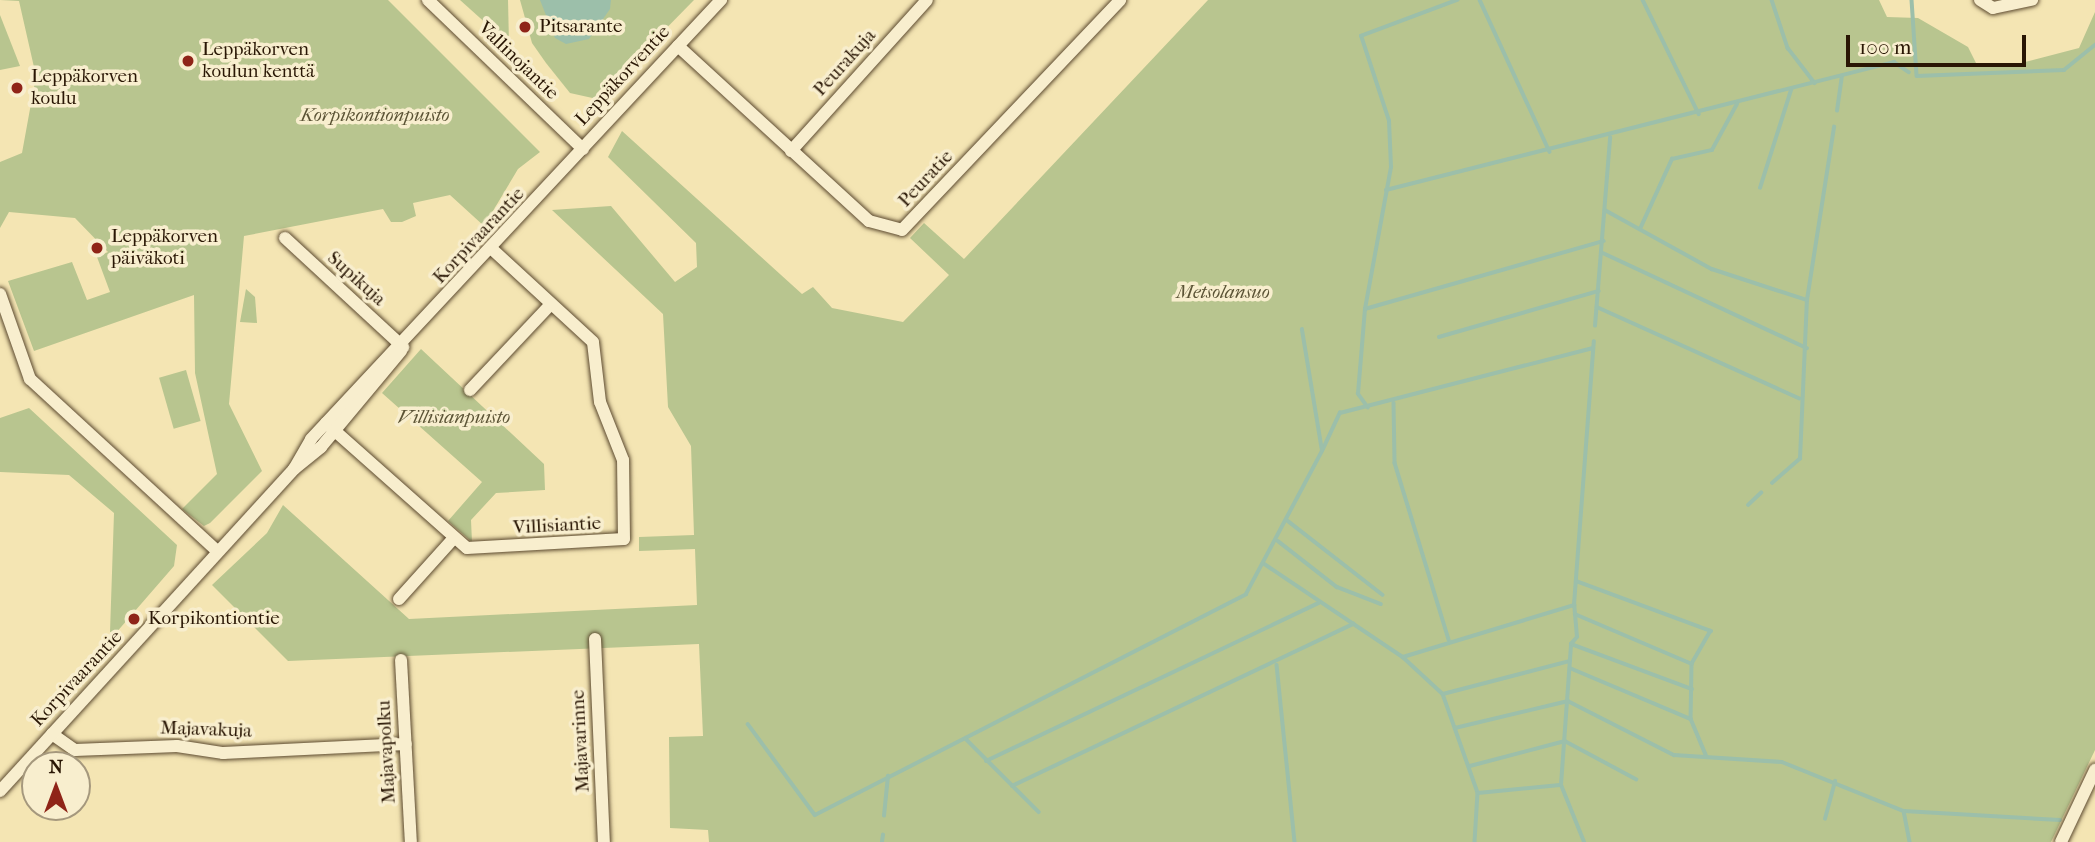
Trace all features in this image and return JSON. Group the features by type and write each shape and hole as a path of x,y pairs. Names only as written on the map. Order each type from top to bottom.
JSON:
{"street":[{"name":"Vallinojantie","path":"428,0 583,149"},
{"name":"Leppäkorventie","path":"583,149 721,0"},
{"name":"Peurakuja","path":"791,151 927,0"},
{"name":"Peuratie","path":"678,46 869,221 902,230 1120,0"},
{"path":"1979,0 1993,8 2032,0"},
{"name":"Korpivaarantie","path":"0,791 583,149"},
{"name":"Supikuja","path":"285,238 403,347"},
{"name":"Villisiantie","path":"330,427 454,538 474,549 624,540 623,460 600,402 596,348 493,250"},
{"path":"0,294 30,379 218,552"},
{"path":"470,390 551,304"},
{"path":"399,599 454,538"},
{"name":"Majavarinne","path":"595,639 604,842"},
{"name":"Majavapolku","path":"401,660 411,842"},
{"name":"Majavakuja","path":"52,734 75,750 177,747 223,753 406,744"},
{"path":"2061,842 2095,770"}],"green space":[{"name":"Korpikontionpuisto","path":"0,0 388,0 540,152 518,169 484,226 450,195 413,203 416,216 402,222 391,222 383,209 244,236 229,404 262,471 204,526 182,509 217,474 195,373 194,295 34,351 8,281 72,262 87,300 110,292 97,257 108,252 75,218 9,212 0,228 0,162 22,153 36,76 19,1"},
{"path":"460,0 508,0 509,44"},
{"path":"520,0 694,0 597,99 570,93 546,63 532,43"},
{"name":"Metsolansuo","path":"1208,0 1879,0 1887,17 1918,18 1968,47 1976,63 2021,63 2079,48 2095,12 2095,750 2051,842 709,842 708,830 670,828 669,737 703,736 699,644 288,661 212,585 267,533 283,505 409,619 697,605 695,549 639,551 639,537 694,535 691,446 668,407 663,314 552,210 611,206 675,282 697,267 696,243 608,157 622,131 802,294 813,287 832,308 903,322 949,275 910,238 924,223 964,259"},
{"path":"0,15 20,66 0,70"},
{"path":"246,289 255,297 257,323 240,322"},
{"name":"Villisianpuisto","path":"421,349 544,464 545,490 496,493 471,520 472,542 448,521 482,482 382,393"},
{"path":"186,370 201,421 174,429 159,378"},
{"path":"29,408 177,545 174,566 115,634 110,632 114,513 69,475 0,472 0,418"}],"shaded area":[{"path":"540,0 611,0 610,9 589,39 566,44 555,38"}],"waterway":[{"path":"1368,408 1358,394 1365,309 1391,167 1389,121 1361,36 1457,0"},
{"path":"1480,0 1550,152"},
{"path":"1643,0 1699,114"},
{"path":"1772,0 1788,48 1815,83"},
{"path":"1912,0 1917,76 2064,70 2095,45"},
{"path":"1386,190 1894,62 1909,72"},
{"path":"1837,111 1842,76"},
{"path":"1760,188 1791,90"},
{"path":"1640,229 1672,159 1712,150 1737,104"},
{"path":"1772,483 1800,459 1807,300 1834,127"},
{"path":"1595,326 1610,138"},
{"path":"1605,210 1712,269 1807,300"},
{"path":"1365,309 1604,241"},
{"path":"1603,253 1807,348"},
{"path":"1439,337 1598,291"},
{"path":"1597,307 1799,398"},
{"path":"748,724 815,815 1246,594 1322,451 1302,330"},
{"path":"1584,842 1561,785 1571,644 1577,637 1574,605 1594,342"},
{"path":"1323,449 1340,413 1593,348"},
{"path":"1394,403 1395,463 1449,640"},
{"path":"1748,505 1761,493"},
{"path":"1288,521 1383,595"},
{"path":"1278,541 1337,587 1381,604"},
{"path":"1263,563 1403,657 1443,694 1478,793 1475,842"},
{"path":"1576,581 1711,631 1692,664 1691,719 1707,757"},
{"path":"986,761 1318,603"},
{"path":"1403,657 1574,605"},
{"path":"1575,614 1692,664"},
{"path":"1012,786 1353,624"},
{"path":"1571,644 1692,689"},
{"path":"1443,694 1570,661"},
{"path":"1277,665 1295,842"},
{"path":"1570,668 1691,719"},
{"path":"1455,728 1568,701 1674,755 1782,762 1904,811 2060,820"},
{"path":"966,739 1039,812"},
{"path":"1470,766 1565,741 1636,779"},
{"path":"884,816 888,776"},
{"path":"1825,819 1835,781"},
{"path":"1478,793 1560,785"},
{"path":"1904,811 1910,842"},
{"path":"882,842 883,835"}],"place":[{"name":"Pitsarante","path":"525,27"},
{"name":"Leppäkorven koulun kenttä","path":"188,61"},
{"name":"Leppäkorven koulu","path":"17,88"},
{"name":"Leppäkorven päiväkoti","path":"97,248"},
{"name":"Korpikontiontie","path":"134,619"}]}
